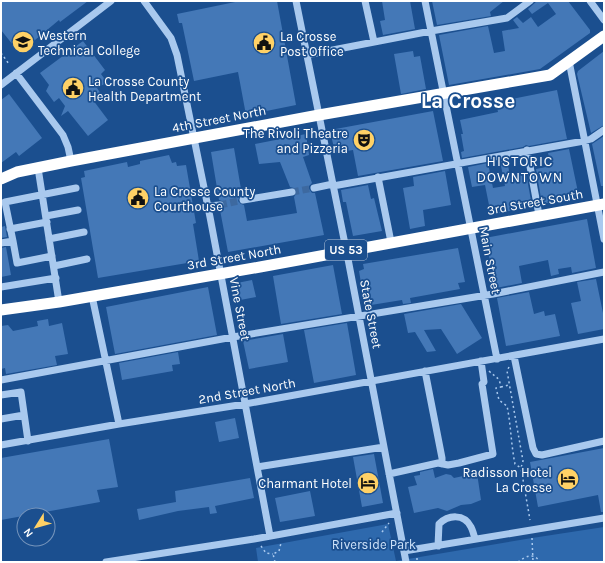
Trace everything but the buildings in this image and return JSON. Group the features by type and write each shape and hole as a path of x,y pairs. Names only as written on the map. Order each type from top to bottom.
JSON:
{"highway":[{"name":"4th Street North","path":"1,179 17,172 71,161 319,115 550,75 604,36"},
{"name":"3rd Street South","path":"471,227 601,204"},
{"name":"3rd Street North","path":"1,310 59,302 471,227"}],"street":[{"path":"1,85 111,1"},
{"name":"Vine Street","path":"144,1 166,30 174,45 208,206 270,536"},
{"name":"State Street","path":"296,1 359,316 406,562"},
{"path":"365,1 374,42"},
{"name":"Main Street","path":"426,1 497,359"},
{"path":"307,55 507,18 530,1"},
{"path":"590,1 604,20"},
{"path":"569,61 584,140 601,204 604,239"},
{"path":"16,73 63,135 68,147 71,161"},
{"path":"314,188 591,139 604,130"},
{"path":"527,150 539,215"},
{"path":"38,168 59,302"},
{"path":"378,177 391,242"},
{"path":"52,256 17,262 5,202 76,188"},
{"path":"243,200 292,192"},
{"path":"208,206 220,205"},
{"path":"10,229 78,210"},
{"path":"49,239 84,232"},
{"path":"1,243 13,241"},
{"path":"54,266 87,259"},
{"path":"1,380 106,362 233,337 484,295 604,272"},
{"path":"1,287 56,278"},
{"path":"92,296 119,424"},
{"path":"603,339 604,347"},
{"name":"2nd Street North","path":"1,445 245,404 603,339"},
{"path":"514,356 533,448 536,454 542,455 604,441"},
{"path":"389,474 438,463 459,463 493,454 482,384 484,382 481,362"},
{"path":"425,371 442,464"},
{"path":"1,395 21,392 28,441"},
{"path":"1,419 24,415"},
{"path":"257,467 384,447"},
{"path":"106,562 139,559 396,513"},
{"path":"438,546 439,524 448,517 466,520 471,527 475,539"},
{"path":"404,551 604,518"}],"path":[{"path":"1,53 9,64"},
{"path":"509,367 507,372 523,461 521,468 530,520"},
{"path":"489,370 499,380 501,387"},
{"path":"509,385 496,388 499,400 507,406 515,464 521,468"},
{"path":"510,422 516,421"},
{"path":"382,532 389,523"},
{"path":"532,538 533,562"},
{"path":"262,546 266,553 273,554 279,551 281,542"},
{"path":"273,554 275,562"},
{"path":"518,562 527,556 536,557 540,562"}],"green space":[{"name":"Riverside Park","path":"388,524 396,561 604,527 604,562 258,562 256,548"}],"tunnel":[{"path":"292,192 314,188"},
{"path":"220,205 243,200"}],"place":[{"name":"Western Technical College","path":"23,42"},
{"name":"La Crosse Post Office","path":"264,43"},
{"name":"La Crosse County Health Department","path":"73,88"},
{"name":"The Rivoli Theatre and Pizzeria","path":"364,140"},
{"name":"La Crosse County Courthouse","path":"138,198"},
{"name":"Radisson Hotel La Crosse","path":"568,479"},
{"name":"Charmant Hotel","path":"368,483"}],"district":[{"name":"La Crosse","path":"468,101"},
{"name":"HISTORIC DOWNTOWN","path":"520,170"}]}
